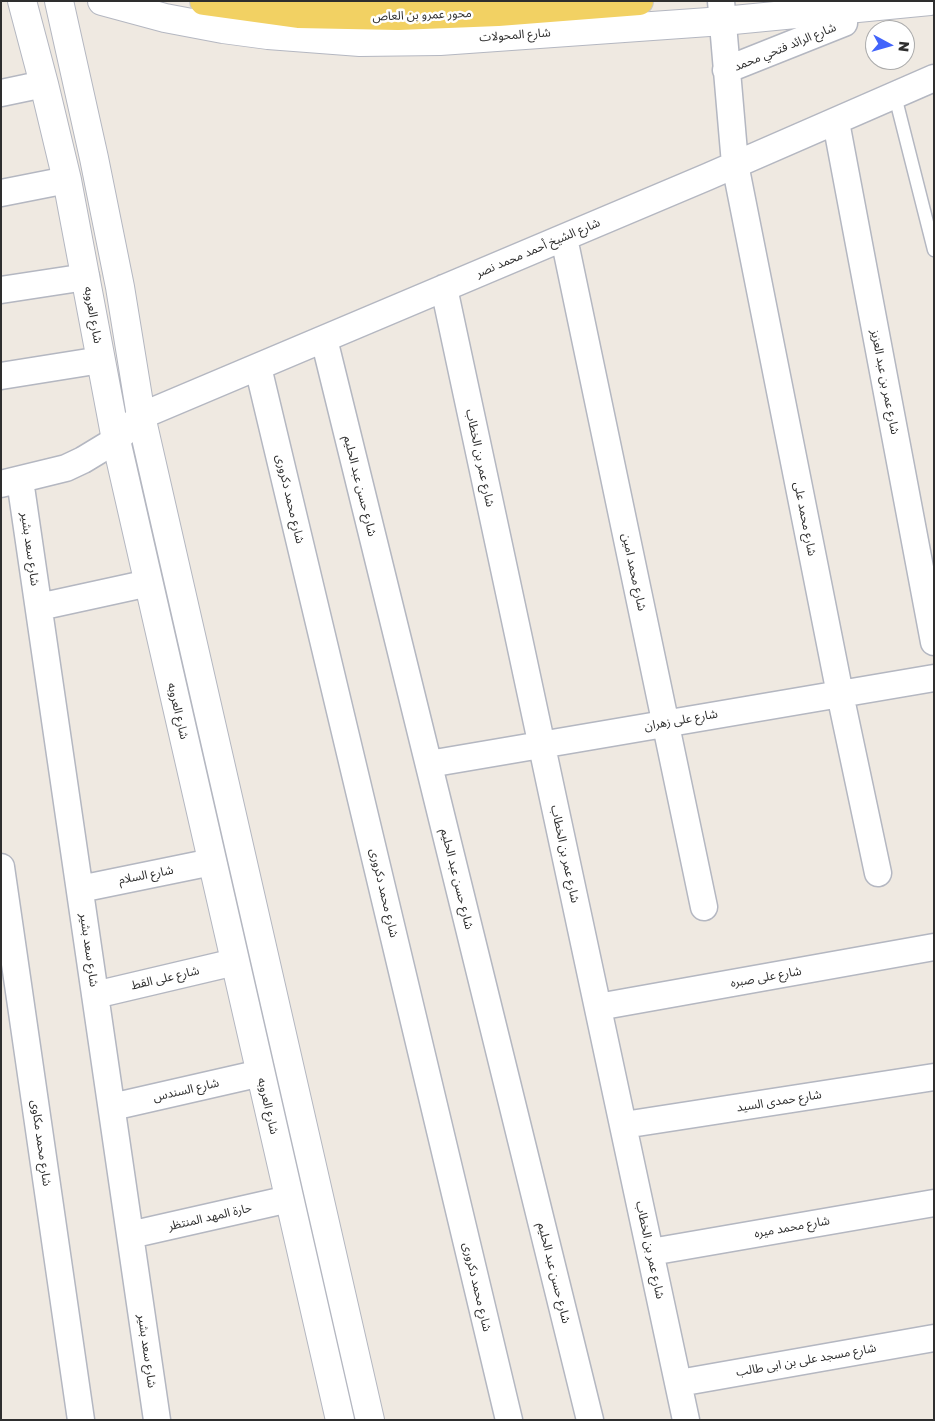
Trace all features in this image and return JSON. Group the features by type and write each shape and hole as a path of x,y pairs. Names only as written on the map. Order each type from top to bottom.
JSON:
{"main road":[{"name":"محور عمرو بن العاص","path":"204,1 298,14 398,16 498,12 639,1"}],"street":[{"name":"شارع العروبه","path":"22,1 67,180 116,440 340,1420"},
{"path":"59,1 120,287 141,416 370,1420"},
{"name":"شارع المحولات","path":"102,1 165,18 224,29 268,35 360,42 440,41 722,11 930,1"},
{"name":"شارع محمد على","path":"722,11 735,164 840,694 878,873"},
{"name":"شارع الرائد فتحي محمد","path":"726,70 844,24"},
{"name":"شارع الشيخ أحمد محمد نصر","path":"141,416 564,238 934,78"},
{"path":"1,93 44,84"},
{"name":"شارع عمر بن عبد العزيز","path":"836,122 929,586 934,642"},
{"path":"1,193 67,180"},
{"name":"شارع محمد امين","path":"564,238 704,907"},
{"path":"1,290 86,277"},
{"name":"شارع عمر بن الخطاب","path":"444,288 686,1420"},
{"name":"شارع حسن عبد الحليم","path":"324,339 590,1420"},
{"path":"1,376 101,360"},
{"name":"شارع محمد دكرورى","path":"258,367 509,1420"},
{"path":"11,482 66,468 83,460 116,440 141,416"},
{"name":"شارع سعد بشير","path":"11,482 39,607 157,1420"},
{"path":"39,607 149,583"},
{"name":"شارع على زهران","path":"429,764 934,678"},
{"name":"شارع السلام","path":"80,889 212,862"},
{"name":"شارع محمد مكاوى","path":"1,867 81,1420"},
{"name":"شارع على صبره","path":"598,1007 934,947"},
{"name":"شارع على القط","path":"95,995 235,962"},
{"name":"شارع السندس","path":"112,1107 261,1073"},
{"name":"شارع حمدى السيد","path":"624,1125 934,1076"},
{"name":"حارة المهد المنتظر","path":"130,1235 290,1199"},
{"name":"شارع محمد ميره","path":"651,1252 934,1203"},
{"name":"شارع مسجد على بن ابى طالب","path":"679,1383 934,1338"}],"lane":[{"path":"895,96 934,250"}]}
